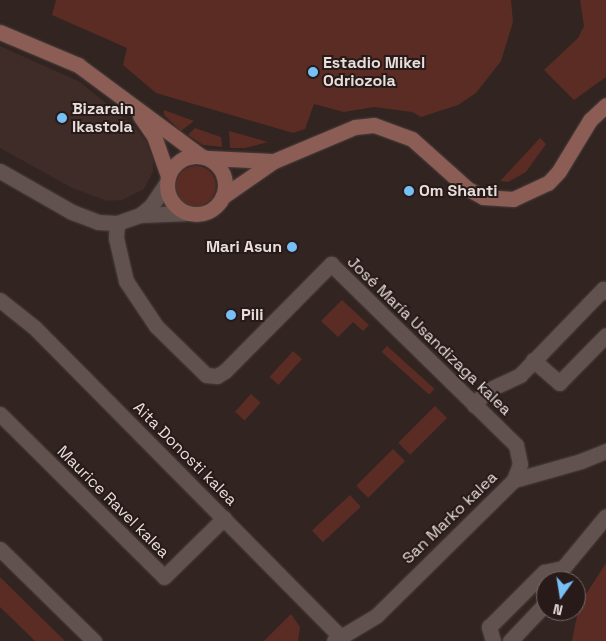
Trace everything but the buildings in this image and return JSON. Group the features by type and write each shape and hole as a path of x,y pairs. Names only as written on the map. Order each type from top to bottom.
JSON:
{"street":[{"path":"0,32 78,65 220,168 224,177 222,197"},
{"path":"126,100 154,136 167,179 169,197 188,213"},
{"path":"0,171 72,212 98,222 117,223 140,215 209,210 222,197 274,161 355,127 374,125 412,139 468,189 483,197 513,199 548,183 559,171 590,120 606,105"},
{"path":"140,215 151,206 177,162 185,158 204,157 274,161"},
{"name":"José María Usandizaga kalea","path":"117,223 116,238 126,282 156,326 206,375 217,376 331,264 516,446 535,460 566,464"},
{"path":"474,404 486,391 520,375 603,289 606,292"},
{"name":"Aita Donosti kalea","path":"0,300 34,327 224,518 338,639"},
{"path":"534,360 559,383 606,335"},
{"name":"Maurice Ravel kalea","path":"0,414 164,577 224,518"},
{"path":"514,480 520,464 516,446"},
{"name":"San Marko kalea","path":"338,639 376,616 514,480 606,450"},
{"path":"566,571 606,516"},
{"path":"0,549 94,641"},
{"path":"493,641 488,628 536,580"},
{"path":"510,641 536,614"}],"shaded area":[{"name":"Estadio Mikel Odriozola","path":"56,0 511,0 513,22 501,61 476,93 458,105 421,117 412,112 374,107 344,112 314,104 305,129 293,133 156,93 123,65 127,48 52,15"},
{"path":"580,0 606,0 606,77 574,100 544,70 578,38 584,26"},
{"name":"Bizarain Ikastola","path":"0,46 80,82 135,127 146,141 153,160 153,172 144,189 122,200 107,201 72,188 0,148"},
{"path":"164,110 194,121 181,131 164,115"},
{"path":"195,128 221,137 222,147 203,145 188,135"},
{"path":"229,131 268,142 245,148 230,148"},
{"path":"540,138 546,144 526,172 508,182 500,181"},
{"path":"200,166 207,169 213,175 216,186 215,194 207,203 200,206 192,206 185,203 177,194 176,182 179,175 188,167"},
{"path":"342,300 369,325 363,331 353,322 338,337 321,321"},
{"path":"387,346 435,389 429,395 382,352"},
{"path":"293,351 302,359 278,385 270,377"},
{"path":"251,394 261,403 245,421 235,412"},
{"path":"435,406 447,418 410,455 398,443"},
{"path":"393,449 405,461 368,498 356,486"},
{"path":"350,495 361,507 323,542 312,530"},
{"path":"606,563 606,641 572,641 576,621 586,621 586,594"},
{"path":"0,577 65,641 35,641 0,607"},
{"path":"291,614 300,627 298,641 264,641"}],"place":[{"name":"Estadio Mikel Odriozola","path":"313,72"},
{"name":"Bizarain Ikastola","path":"62,118"},
{"name":"Om Shanti","path":"409,191"},
{"name":"Mari Asun","path":"292,247"},
{"name":"Pili","path":"231,315"}]}
